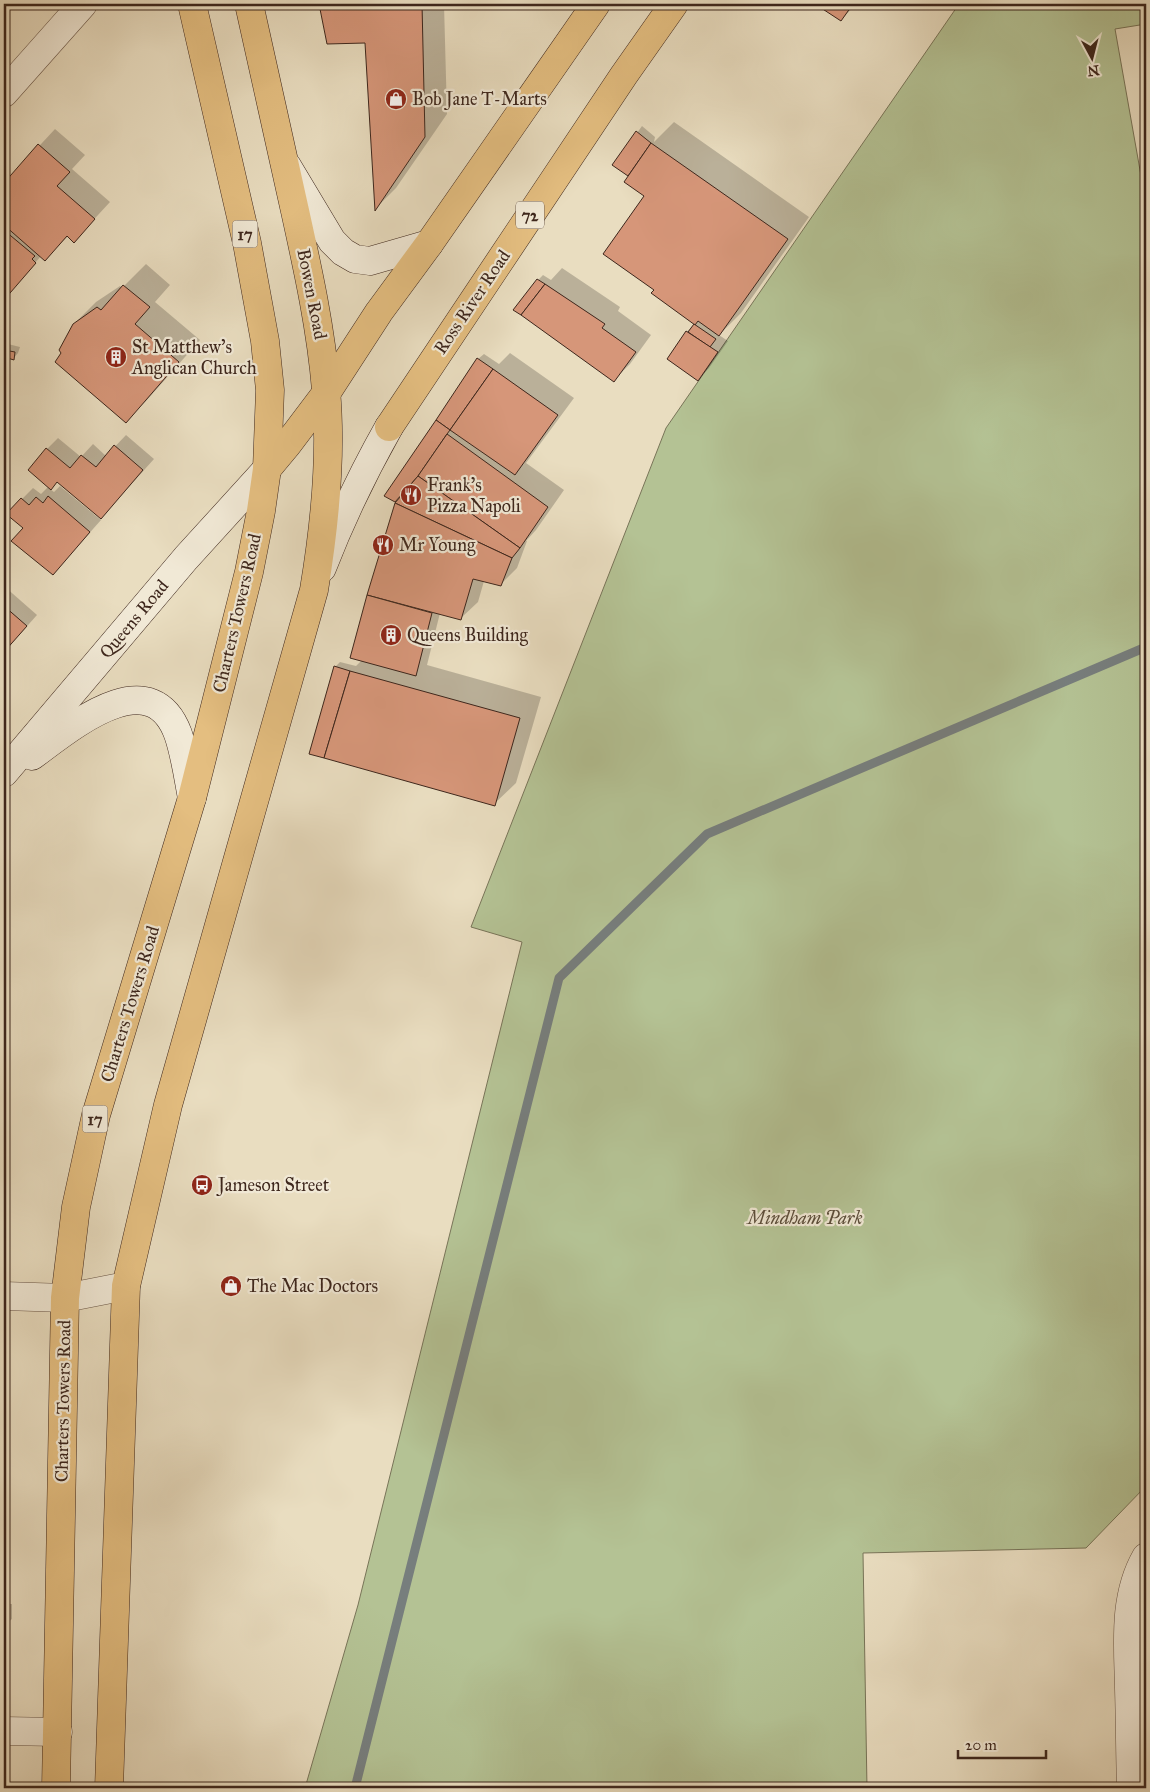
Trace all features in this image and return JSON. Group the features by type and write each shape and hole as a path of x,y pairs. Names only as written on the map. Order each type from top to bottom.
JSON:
{"main road":[{"name":"17","path":"192,4 247,243 265,341 270,390 267,469"},
{"name":"Bowen Road","path":"249,4 316,304 326,392 326,506 314,590"},
{"path":"267,469 288,446 379,312 429,244 596,4"},
{"name":"Ross River Road","path":"388,427 624,75 674,4"},
{"name":"Charters Towers Road","path":"56,1788 65,1298 76,1207 96,1116 192,798 249,572 267,469"},
{"path":"109,1788 126,1286 168,1105 314,590"}],"street":[{"path":"4,93 83,4"},
{"path":"285,163 332,241 343,252 355,259 370,261 429,244"},
{"name":"Ross River Road","path":"314,590 338,526 357,485 388,427"},
{"name":"Queens Road","path":"4,774 186,558 267,469"},
{"path":"4,774 94,713 118,703 134,700 146,701 155,704 165,713 178,733 192,798"},
{"path":"4,1296 65,1298 126,1286"},
{"path":"1131,1788 1130,1601 1138,1571 1146,1557"},
{"path":"4,1731 58,1732"}],"green space":[{"name":"Mindham Park","path":"959,4 1146,4 1146,24 1115,29 1146,204 1146,1486 1086,1548 863,1553 867,1788 305,1788 358,1605 522,942 471,927 666,428"}],"building":[{"path":"319,4 422,4 425,137 375,211 365,43 327,44"},
{"path":"815,4 853,4 841,21"},
{"path":"636,131 651,143 628,176 612,165"},
{"path":"651,143 788,239 719,336 698,321 695,325 651,293 654,290 603,254 644,196 624,182"},
{"path":"38,144 70,172 57,186 95,219 74,243 67,236 45,261 4,225 4,183"},
{"path":"4,232 35,256 32,259 36,263 4,300"},
{"path":"537,279 545,284 521,315 513,310"},
{"path":"545,284 605,324 602,328 636,352 614,382 521,315"},
{"name":"St Matthew's Anglican Church","path":"123,285 150,307 135,324 179,362 126,423 55,362 61,353 59,350 73,324 97,307 101,310"},
{"path":"694,324 716,339 710,347 688,332"},
{"path":"686,331 718,352 698,381 667,359"},
{"path":"4,350 15,352 14,360 4,357"},
{"path":"477,358 493,369 450,430 436,420"},
{"path":"493,369 558,415 515,475 450,430"},
{"path":"436,420 450,430 418,476 395,502 384,496"},
{"path":"447,434 548,507 520,548 418,476"},
{"path":"114,445 143,470 101,519 57,482 51,490 28,470 46,448 70,468 81,455 96,467"},
{"path":"418,476 520,548 512,558 395,503"},
{"path":"48,496 90,532 53,575 11,541 23,528 6,514 21,498 29,505 36,497 43,503"},
{"path":"395,503 512,558 501,586 473,579 461,620 367,595"},
{"name":"Queens Building","path":"367,595 432,613 416,676 350,658"},
{"path":"4,606 27,626 4,652"},
{"path":"334,666 350,671 324,758 309,754"},
{"path":"350,671 520,718 495,806 324,758"},
{"path":"4,1609 8,1609 7,1625 4,1625"}],"waterway":[{"path":"355,1788 559,978 707,834 1146,647"}],"place":[{"name":"Bob Jane T-Marts","path":"396,99"},
{"name":"St Matthew's Anglican Church","path":"116,357"},
{"name":"Frank's Pizza Napoli","path":"411,495"},
{"name":"Mr Young","path":"383,545"},
{"name":"Queens Building","path":"391,635"},
{"name":"Jameson Street","path":"202,1185"},
{"name":"The Mac Doctors","path":"231,1286"}]}
